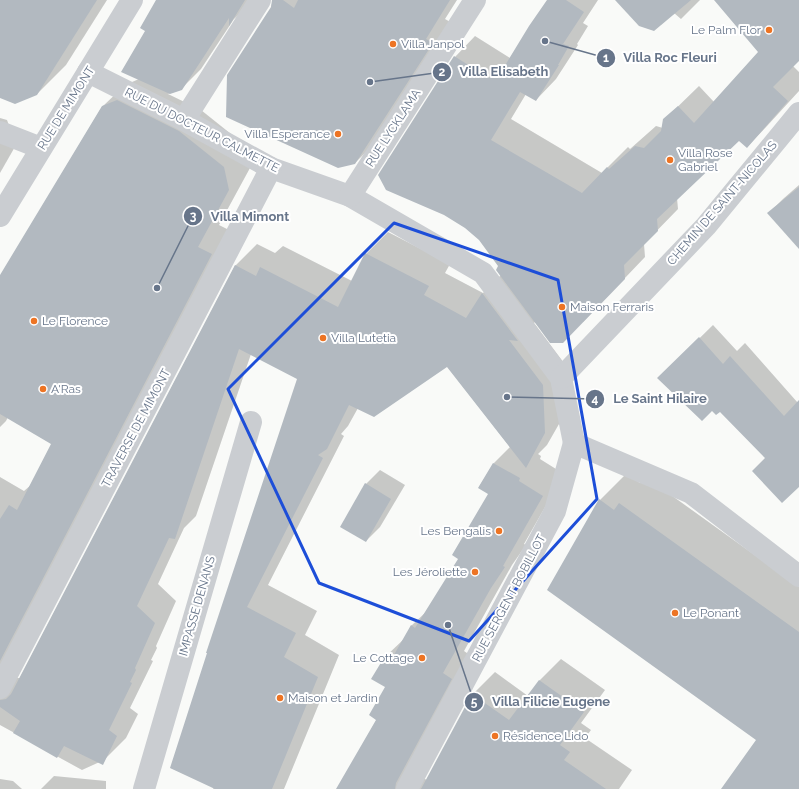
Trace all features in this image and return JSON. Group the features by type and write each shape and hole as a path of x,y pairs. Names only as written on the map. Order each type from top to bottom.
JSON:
{"street":[{"name":"RUE DE MIMONT","path":"0,216 132,0"},
{"path":"184,120 260,0"},
{"name":"RUE LYCKLAMA","path":"350,196 475,0"},
{"name":"RUE DU DOCTEUR CALMETTE","path":"88,72 184,120 271,168 350,196 483,273 561,378 574,443"},
{"name":"CHEMIN DE SAINT-NICOLAS","path":"561,378 706,226 799,113"},
{"path":"0,132 41,148"},
{"name":"TRAVERSE DE MIMONT","path":"0,688 271,168"},
{"name":"IMPASSE DENANS","path":"144,789 251,422"},
{"path":"574,443 691,493 799,576"},
{"name":"RUE SERGENT BOBILLOT","path":"407,789 555,512 574,443"}],"highlighted area":[{"path":"394,223 558,280 597,499 469,641 319,583 228,389"}],"building":[{"path":"0,0 97,0 37,95 15,104 0,98"},
{"path":"156,0 245,0 229,26 229,18 182,90 170,94 121,72 145,31 140,28"},
{"path":"272,0 283,0 294,8 298,0 450,0 426,39 433,43 355,164 338,168 226,117 227,75 271,7"},
{"path":"547,0 566,0 584,12 563,44 569,46 559,65 536,101 520,92 491,140 582,193 607,167 609,169 635,146 644,148 661,131 663,119 678,106 694,123 758,52 714,0 799,0 799,61 773,87 788,101 747,148 739,141 657,219 658,231 624,265 625,279 563,343 550,343 496,270 498,266 479,240 465,228 444,215 386,190 378,175 454,56 489,78 492,74 498,77 529,26"},
{"path":"615,0 691,0 654,31 639,26"},
{"path":"117,100 179,131 224,167 229,190 198,247 212,254 0,661 0,519 9,505 17,510 51,444 0,414 0,275 102,106"},
{"path":"799,187 799,249 767,213"},
{"path":"365,253 429,286 424,295 466,318 482,293 518,341 509,340 543,385 545,433 526,468 447,367 374,417 349,405 327,449 318,455 323,458 247,607 296,633 284,657 318,677 272,789 215,789 170,768 206,653 297,379 239,349 175,539 169,538 137,606 155,623 135,668 136,670 130,682 132,683 109,730 117,736 103,765 64,746 57,758 13,733 20,721 0,707 0,700 6,699 11,694 235,265 256,276 260,267 338,307"},
{"path":"699,337 723,364 730,356 784,416 799,400 799,487 782,503 752,471 765,458 720,412 716,415 712,411 702,421 657,378"},
{"path":"493,463 520,478 519,481 543,496 503,566 505,567 491,588 443,673 452,679 396,783 395,789 336,789 376,720 369,715 385,687 371,679 385,656 391,660 411,625 415,628 458,559 452,555 488,494 478,488"},
{"path":"365,483 391,499 366,542 340,527"},
{"name":"Le Ponant","path":"599,499 614,510 619,503 799,632 799,789 721,789 756,740 547,590"},
{"name":"Résidence Lido","path":"539,680 584,712 560,745 570,752 564,760 606,789 421,789 472,694 509,720"}],"place":[{"name":"Le Palm Flor","path":"769,30"},
{"name":"Villa Roc Fleuri","path":"545,41"},
{"name":"Villa Janpol","path":"393,44"},
{"name":"Villa Elisabeth","path":"370,82"},
{"name":"Villa Esperance","path":"338,134"},
{"name":"Villa Rose Gabriel","path":"670,160"},
{"name":"Villa Mimont","path":"157,288"},
{"name":"Maison Ferraris","path":"562,307"},
{"name":"Le Florence","path":"34,321"},
{"name":"Villa Lutetia","path":"323,338"},
{"name":"A'Ras","path":"43,389"},
{"name":"Le Saint Hilaire","path":"507,397"},
{"name":"Les Bengalis","path":"499,531"},
{"name":"Les Jéroliette","path":"475,572"},
{"name":"Le Ponant","path":"675,613"},
{"name":"Villa Filicie Eugene","path":"448,625"},
{"name":"Le Cottage","path":"422,658"},
{"name":"Maison et Jardin","path":"280,698"},
{"name":"Résidence Lido","path":"495,736"}]}
